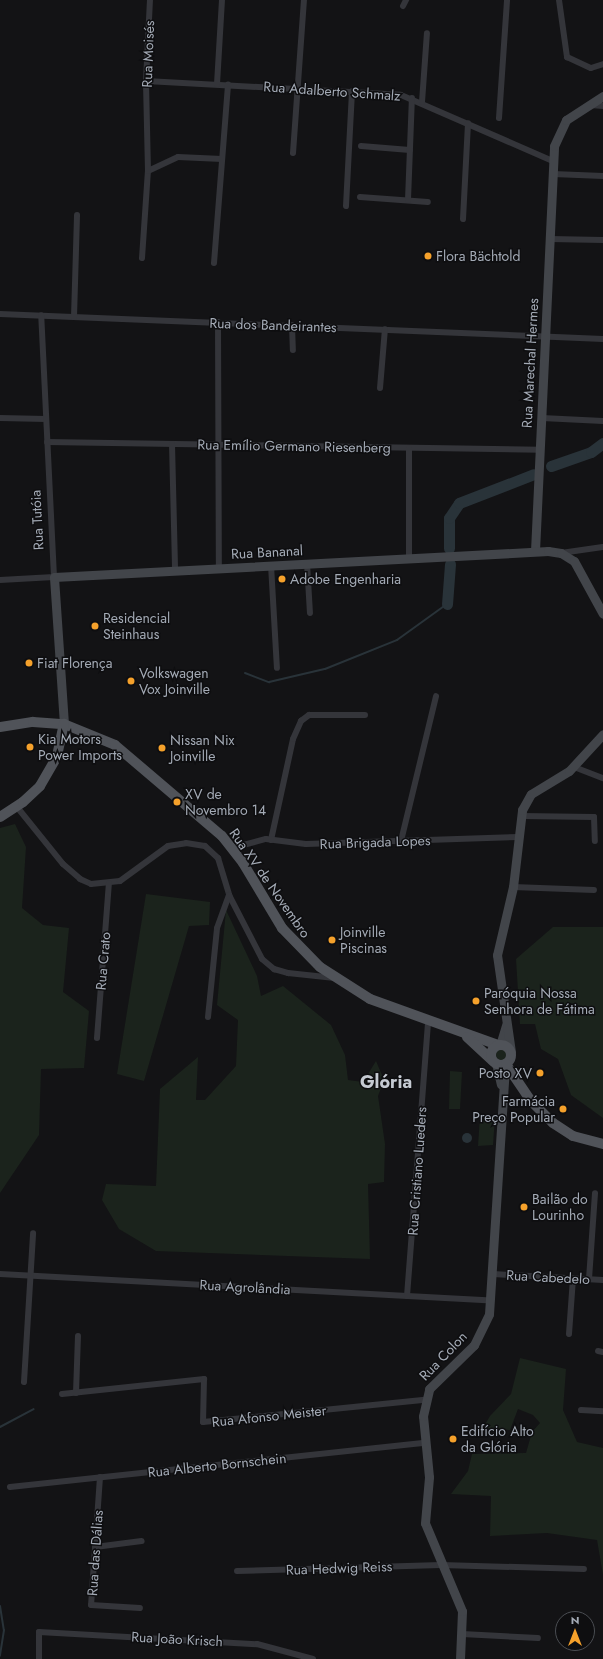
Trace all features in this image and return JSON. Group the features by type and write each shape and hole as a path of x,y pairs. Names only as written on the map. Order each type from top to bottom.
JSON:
{"main road":[{"name":"Rua XV de Novembro","path":"0,728 33,722 64,724 115,744 206,821 232,848 282,928 305,954 335,978 370,999 461,1033 499,1045 511,1053 522,1085"},
{"path":"0,817 17,807 46,778 60,745 64,724"},
{"name":"Rua XV de Novembro","path":"461,1033 500,1063 522,1085 553,1124 573,1136 603,1144"},
{"path":"499,1045 492,1052 500,1063 511,1053"}],"street":[{"name":"Rua Moisés","path":"142,258 148,171 146,81 150,0"},
{"path":"217,84 222,0"},
{"path":"293,153 304,0"},
{"path":"499,118 507,0"},
{"path":"559,0 567,57 591,68 603,64"},
{"path":"422,102 427,33"},
{"name":"Rua Adalberto Schmalz","path":"146,81 352,91 412,98 554,161"},
{"path":"214,263 228,85"},
{"path":"346,206 352,91"},
{"name":"Rua Marechal Hermes","path":"535,551 555,139 561,127 589,104 603,96"},
{"path":"408,200 412,98"},
{"path":"589,104 603,106"},
{"path":"463,218 468,123"},
{"path":"361,146 410,150"},
{"path":"148,171 178,157 222,159"},
{"path":"553,174 603,176"},
{"path":"360,197 428,202"},
{"path":"74,317 77,214"},
{"path":"550,239 603,240"},
{"name":"Rua dos Bandeirantes","path":"0,314 603,339"},
{"name":"Rua Tutóia","path":"41,315 54,577 64,724"},
{"path":"218,322 220,445 219,568"},
{"path":"292,326 292,350"},
{"path":"380,388 385,329"},
{"path":"0,418 46,419"},
{"path":"542,418 603,421"},
{"name":"Rua Emílio Germano Riesenberg","path":"47,442 540,450"},
{"path":"172,444 175,570"},
{"path":"409,448 409,558"},
{"path":"535,551 562,553 603,548"},
{"name":"Rua Bananal","path":"0,580 535,551"},
{"path":"562,553 577,565 603,614"},
{"path":"307,563 310,613"},
{"path":"271,565 278,668"},
{"path":"401,841 436,696"},
{"path":"272,840 293,739 300,721 309,715 365,715"},
{"path":"511,1053 497,955 513,887 521,816 531,794 574,767 603,734"},
{"path":"574,767 603,778"},
{"path":"17,807 80,879 91,884 109,883 127,877 158,851 186,843 205,846 218,858 229,895 256,950 268,965 288,973 335,978"},
{"path":"521,816 594,817 595,842"},
{"name":"Rua Brigada Lopes","path":"232,848 255,840 272,840 306,844 519,837"},
{"name":"Rua Crato","path":"97,1038 109,883"},
{"path":"513,887 594,890"},
{"path":"208,1017 217,928 229,895"},
{"name":"Rua Cristiano Lueders","path":"407,1296 428,1021"},
{"path":"499,1045 507,1022"},
{"name":"Rua Colon","path":"460,1659 462,1611 441,1565 425,1523 429,1477 423,1443 425,1400 433,1383 480,1338 491,1301 502,1089 500,1063"},
{"path":"589,1279 595,1193"},
{"path":"24,1382 33,1233"},
{"name":"Rua Agrolândia","path":"0,1274 491,1301"},
{"name":"Rua Cabedelo","path":"493,1274 603,1280"},
{"path":"569,1334 573,1278"},
{"path":"76,1393 78,1336"},
{"name":"Rua Afonso Meister","path":"62,1394 204,1379 203,1422 425,1400"},
{"path":"581,1410 603,1411"},
{"name":"Rua Alberto Bornschein","path":"10,1487 423,1443"},
{"name":"Rua das Dálias","path":"100,1477 91,1605 140,1608"},
{"path":"95,1547 142,1541"},
{"name":"Rua Hedwig Reiss","path":"238,1571 441,1565 584,1569"},
{"name":"Rua João Krisch","path":"39,1659 38,1632 251,1643 313,1659"},
{"path":"462,1634 538,1638"}],"shaded area":[{"path":"15,824 26,847 22,908 43,925 69,928 63,992 89,1011 84,1068 41,1069 39,1135 0,1193 0,828"},
{"path":"146,894 210,902 209,925 189,926 144,1081 117,1074"},
{"path":"226,910 257,976 261,996 283,986 331,1025 345,1055 348,1080 363,1082 376,1061 384,1080 378,1096 385,1144 384,1182 368,1184 370,1259 156,1251 119,1229 102,1200 106,1184 156,1186 160,1089 198,1057 196,1100 205,1100 236,1066 238,1020 217,1005"},
{"path":"553,927 603,927 603,1118 571,1095 558,1059 541,1049 535,1024 520,1024 516,959"},
{"path":"501,1048 505,1050 507,1054 505,1058 501,1060 497,1058 495,1054 497,1050"},
{"path":"450,1071 462,1072 460,1109 449,1109"},
{"path":"480,1116 495,1117 493,1145 478,1146"},
{"path":"465,1133 469,1133 471,1134 471,1142 465,1143 462,1140 462,1136"},
{"path":"520,1358 566,1369 563,1410 577,1442 603,1448 603,1575 597,1540 547,1533 490,1536 491,1496 451,1494 468,1471 472,1454 526,1453 532,1432 540,1423 533,1415 518,1409 510,1430 483,1428 490,1416 511,1394"}],"waterway":[{"path":"551,466 591,452 603,443"},
{"path":"449,548 449,518 459,503 534,474"},
{"path":"447,604 450,564"},
{"path":"245,673 269,682 325,669 397,640 447,604"},
{"path":"0,1427 34,1409"},
{"path":"0,1606 4,1630 0,1656"}],"place":[{"name":"Flora Bächtold","path":"428,256"},
{"name":"Adobe Engenharia","path":"282,579"},
{"name":"Residencial Steinhaus","path":"95,626"},
{"name":"Fiat Florença","path":"29,663"},
{"name":"Volkswagen Vox Joinville","path":"131,681"},
{"name":"Kia Motors Power Imports","path":"30,747"},
{"name":"Nissan Nix Joinville","path":"162,748"},
{"name":"XV de Novembro 14","path":"177,802"},
{"name":"Joinville Piscinas","path":"332,940"},
{"name":"Paróquia Nossa Senhora de Fátima","path":"476,1001"},
{"name":"Posto XV","path":"540,1073"},
{"name":"Farmácia Preço Popular","path":"563,1109"},
{"name":"Bailão do Lourinho","path":"524,1207"},
{"name":"Edifício Alto da Glória","path":"453,1439"}],"district":[{"name":"Glória","path":"386,1082"}]}
